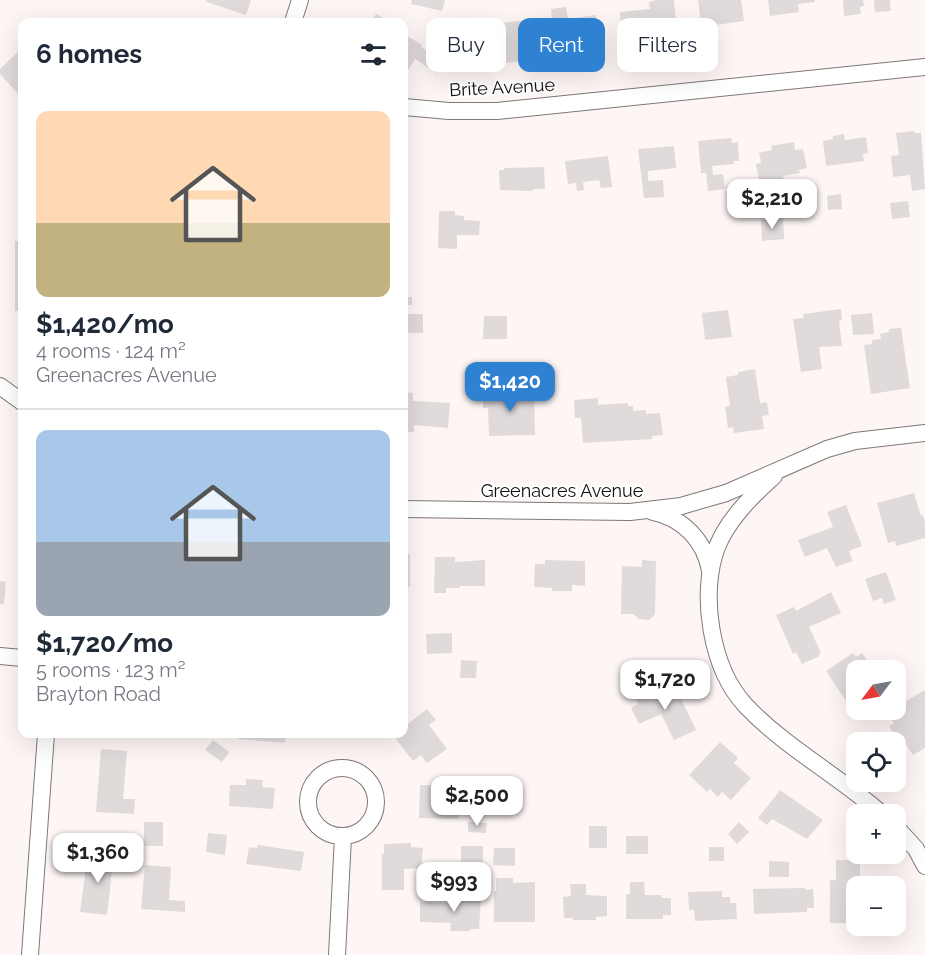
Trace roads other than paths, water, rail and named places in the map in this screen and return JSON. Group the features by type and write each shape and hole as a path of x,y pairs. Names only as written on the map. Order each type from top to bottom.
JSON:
{"street":[{"path":"294,18 300,0"},
{"name":"Brite Avenue","path":"408,107 449,111 496,111 925,67"},
{"path":"0,386 18,399"},
{"name":"Greenacres Avenue","path":"408,509 630,512 681,506 726,493 827,449 855,441 925,432"},
{"path":"787,465 737,514 717,548 710,572 709,587 712,635 718,656 732,688 746,706 869,804"},
{"path":"645,510 669,515 687,529 704,550 710,572"},
{"path":"0,656 18,658"},
{"path":"30,955 46,738"},
{"path":"349,768 365,777 372,786 377,800 371,822 358,833 343,837 322,831 310,814 308,802 309,791 323,773 334,769 349,768"},
{"path":"337,955 343,837"},
{"path":"906,838 916,849 925,866"}]}
